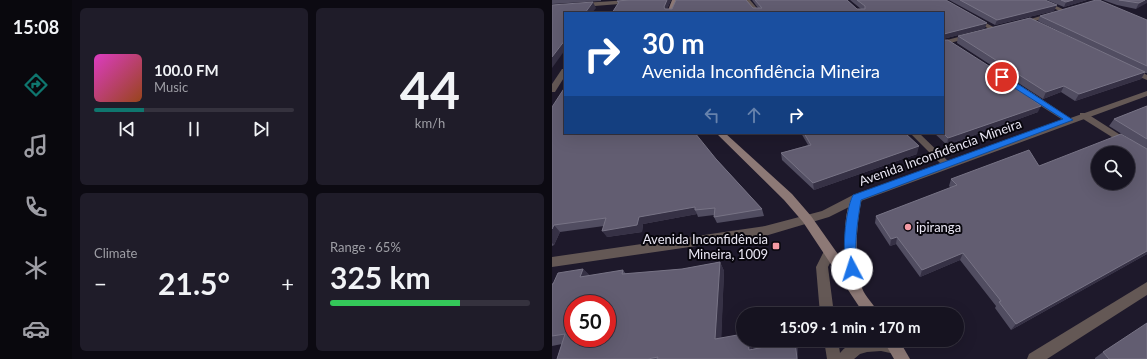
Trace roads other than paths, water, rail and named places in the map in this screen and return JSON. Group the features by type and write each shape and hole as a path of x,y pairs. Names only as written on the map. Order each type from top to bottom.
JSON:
{"main road":[{"path":"670,12 674,0"},
{"path":"721,134 788,197 807,219 867,307"},
{"path":"856,291 850,258 851,228 857,198"},
{"path":"896,347 903,359"}],"street":[{"path":"747,0 757,12"},
{"path":"1016,24 1068,11 1038,0"},
{"path":"574,6 610,6 639,1"},
{"path":"968,15 995,30"},
{"path":"1030,20 1044,27"},
{"path":"981,33 1002,28"},
{"path":"948,44 974,35"},
{"path":"1126,68 1147,78"},
{"path":"552,90 564,72"},
{"path":"1015,85 1069,120"},
{"name":"Avenida Inconfidência Mineira","path":"552,262 765,231 825,214 857,198 1147,93"},
{"path":"1083,115 1147,156"},
{"path":"915,134 947,165"},
{"path":"826,307 822,267 829,253"},
{"path":"1034,359 1147,288"},
{"path":"831,347 834,359"},
{"path":"845,359 850,351 858,347"}],"place":[{"name":"ipiranga","path":"908,227"},
{"name":"Avenida Inconfidência Mineira, 1009","path":"776,246"}]}
